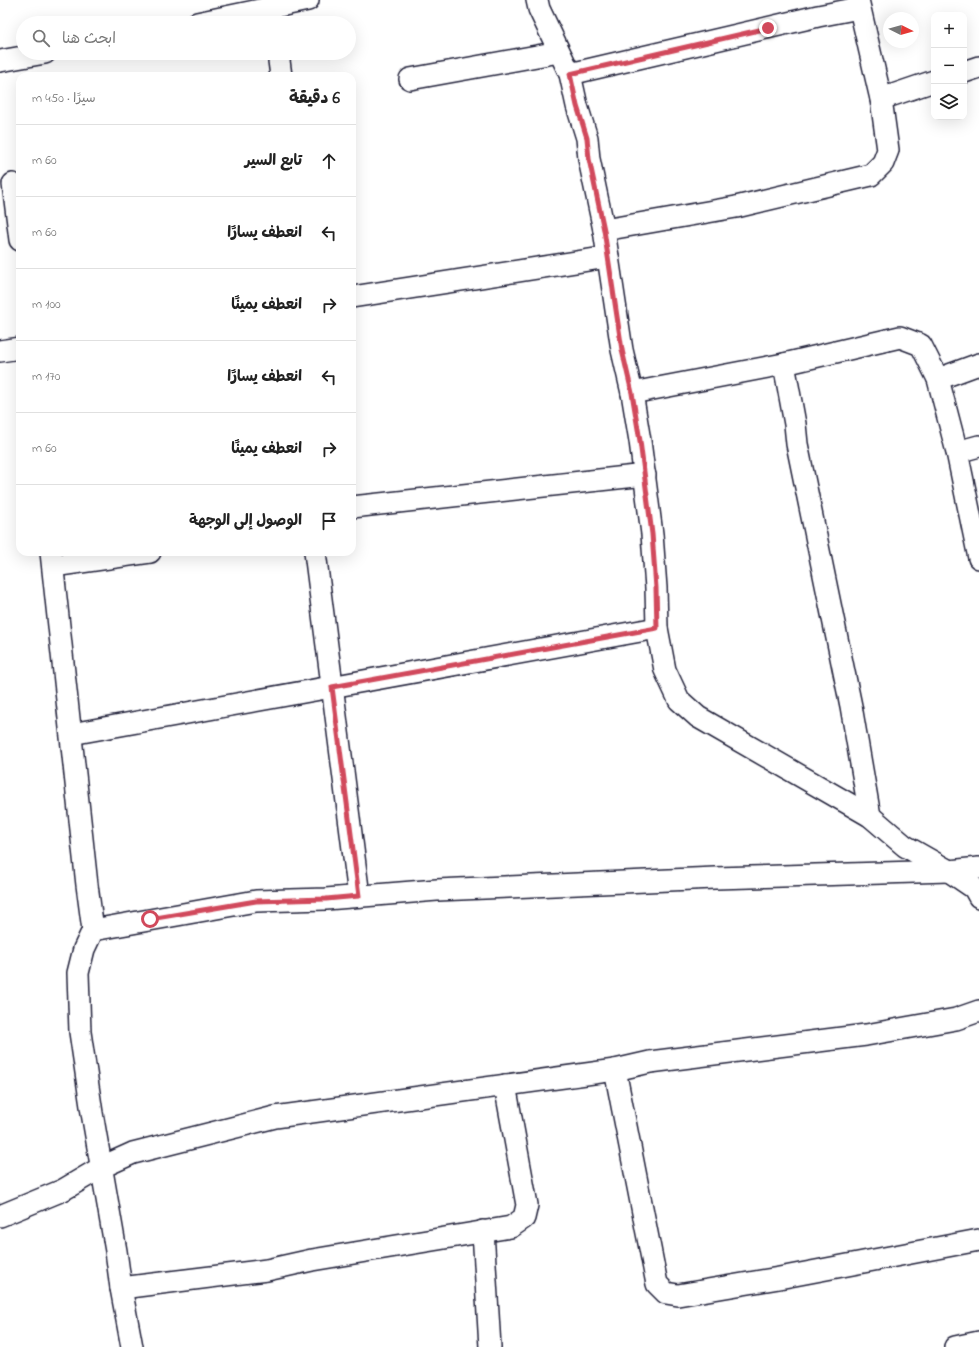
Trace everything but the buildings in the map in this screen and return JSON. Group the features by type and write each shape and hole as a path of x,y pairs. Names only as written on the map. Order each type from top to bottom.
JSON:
{"street":[{"path":"272,16 308,0"},
{"path":"537,0 539,10 570,74 577,106 587,138 589,159 604,230 622,350 632,393 645,475 652,534 657,628 665,670 679,700 698,717 870,816 905,846 949,871 974,888 979,897"},
{"path":"570,74 797,21 859,4 881,99 888,150 883,163 871,175 736,207 604,230"},
{"path":"410,79 559,52"},
{"path":"0,61 16,58"},
{"path":"279,60 280,72"},
{"path":"967,71 979,67"},
{"path":"881,99 931,82"},
{"path":"13,184 16,208"},
{"path":"356,296 608,257"},
{"path":"632,393 784,364 900,337 921,345 938,379 957,452 979,558"},
{"path":"0,351 16,349"},
{"path":"784,364 795,424 797,444 851,706 870,816"},
{"path":"938,379 979,364"},
{"path":"957,452 979,446"},
{"path":"356,506 645,475"},
{"path":"94,556 52,559 93,930 84,949 78,973 80,1032 92,1113 132,1347"},
{"path":"316,556 359,896"},
{"path":"71,734 657,628"},
{"path":"93,930 256,901 326,899 437,890 715,878 949,871 979,868"},
{"path":"0,1216 63,1190 102,1167 133,1153 275,1117 615,1070 650,1062 866,1035 956,1019 979,1011"},
{"path":"615,1070 657,1284 666,1293 678,1295 779,1278 979,1240"},
{"path":"121,1288 267,1270 312,1260 511,1227 524,1218 527,1205 505,1085"},
{"path":"483,1231 490,1347"},
{"path":"955,1347 979,1342"}],"route":[{"path":"150,919 256,901 326,899 359,896 332,687 657,628 652,534 640,441 632,393 622,350 604,230 589,159 587,138 577,106 570,74 768,28"}]}
